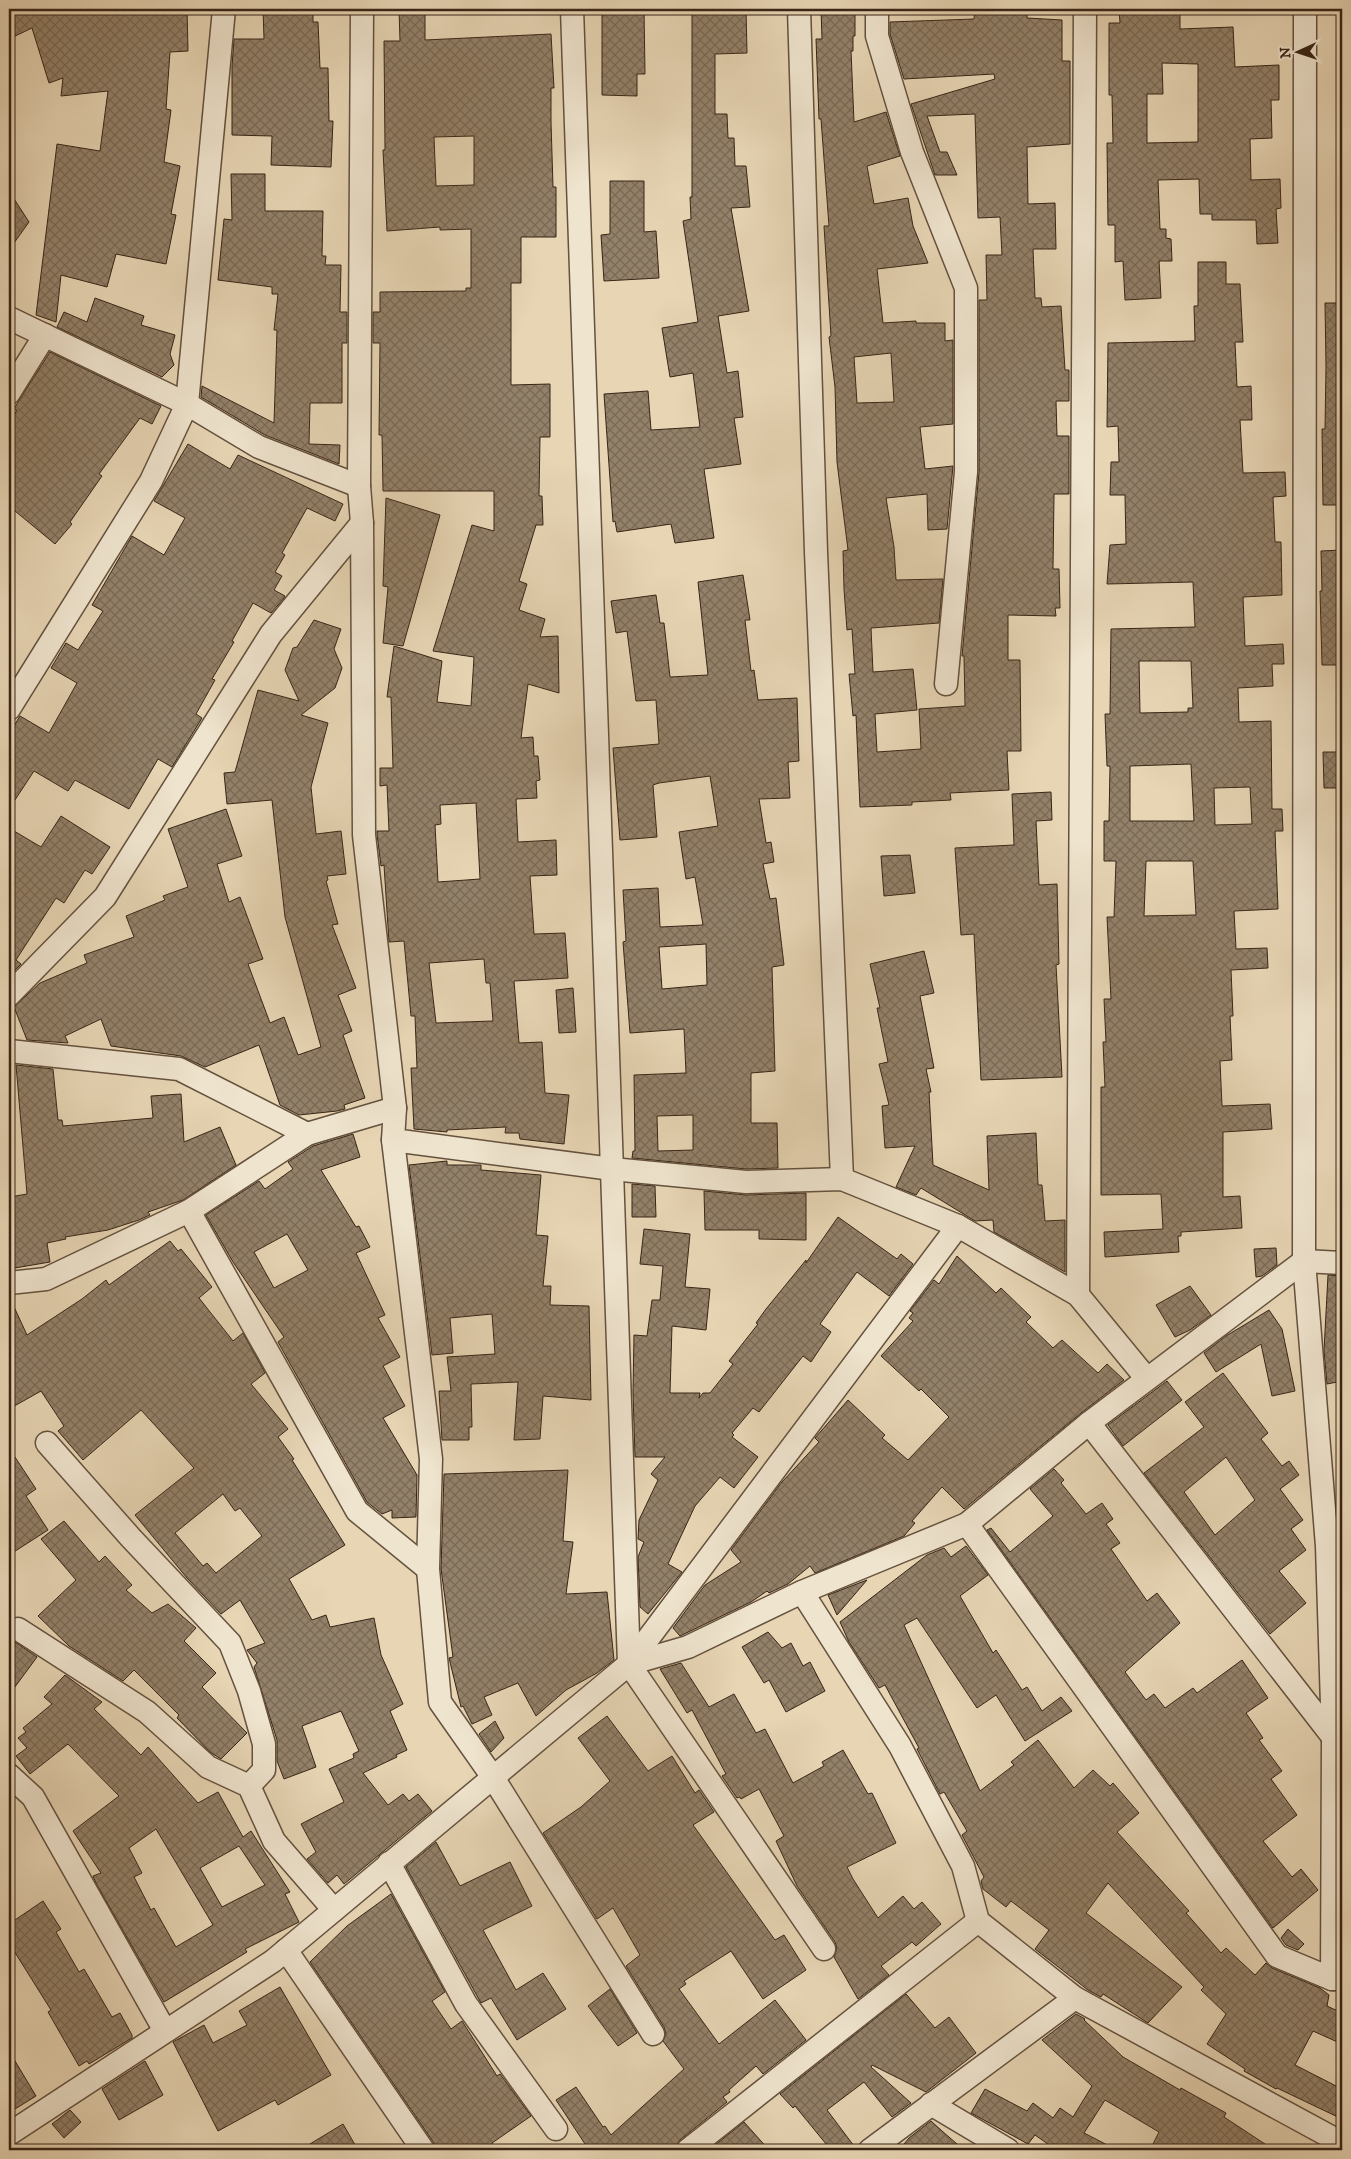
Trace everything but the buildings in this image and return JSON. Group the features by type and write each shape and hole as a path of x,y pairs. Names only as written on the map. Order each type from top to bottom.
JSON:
{"street":[{"path":"9,709 151,481 187,404 224,9"},
{"path":"362,9 359,486 362,523 364,835 395,1108 394,1140 432,1459 428,1569 440,1702 492,1776 653,2034"},
{"path":"572,9 629,1664 824,1949"},
{"path":"799,9 816,542 842,1179"},
{"path":"877,9 877,36 912,152 966,288 966,472 946,684"},
{"path":"1078,1295 1082,1004 1080,316 1085,9"},
{"path":"967,1524 1277,1956 1337,1979 1333,1737 1327,1546 1304,1261 1305,9"},
{"path":"9,318 187,404 259,447 359,486"},
{"path":"9,393 45,335"},
{"path":"9,995 105,897 272,634 362,523"},
{"path":"9,1051 180,1069 307,1134"},
{"path":"9,1283 46,1279 189,1211 307,1134 395,1108"},
{"path":"394,1140 612,1169 746,1182 842,1179 958,1226 1078,1295 1147,1379"},
{"path":"189,1211 357,1511 428,1569"},
{"path":"11,2128 165,2031 286,1950 492,1776 629,1664 958,1226"},
{"path":"629,1664 688,1647 802,1592 967,1524 1089,1423 1304,1261 1342,1263"},
{"path":"1089,1423 1333,1737"},
{"path":"46,1443 131,1538 230,1643 249,1692 264,1744 264,1770 249,1786"},
{"path":"802,1592 900,1746 963,1866 978,1921 1075,1998 1342,2143"},
{"path":"18,1629 148,1712 208,1767 249,1786 274,1841 334,1910"},
{"path":"9,1774 33,1797 165,2031"},
{"path":"389,1863 466,2004 556,2129"},
{"path":"688,2150 978,1921"},
{"path":"286,1950 423,2150"},
{"path":"870,2150 1075,1998"},
{"path":"931,2104 1008,2150"}]}
